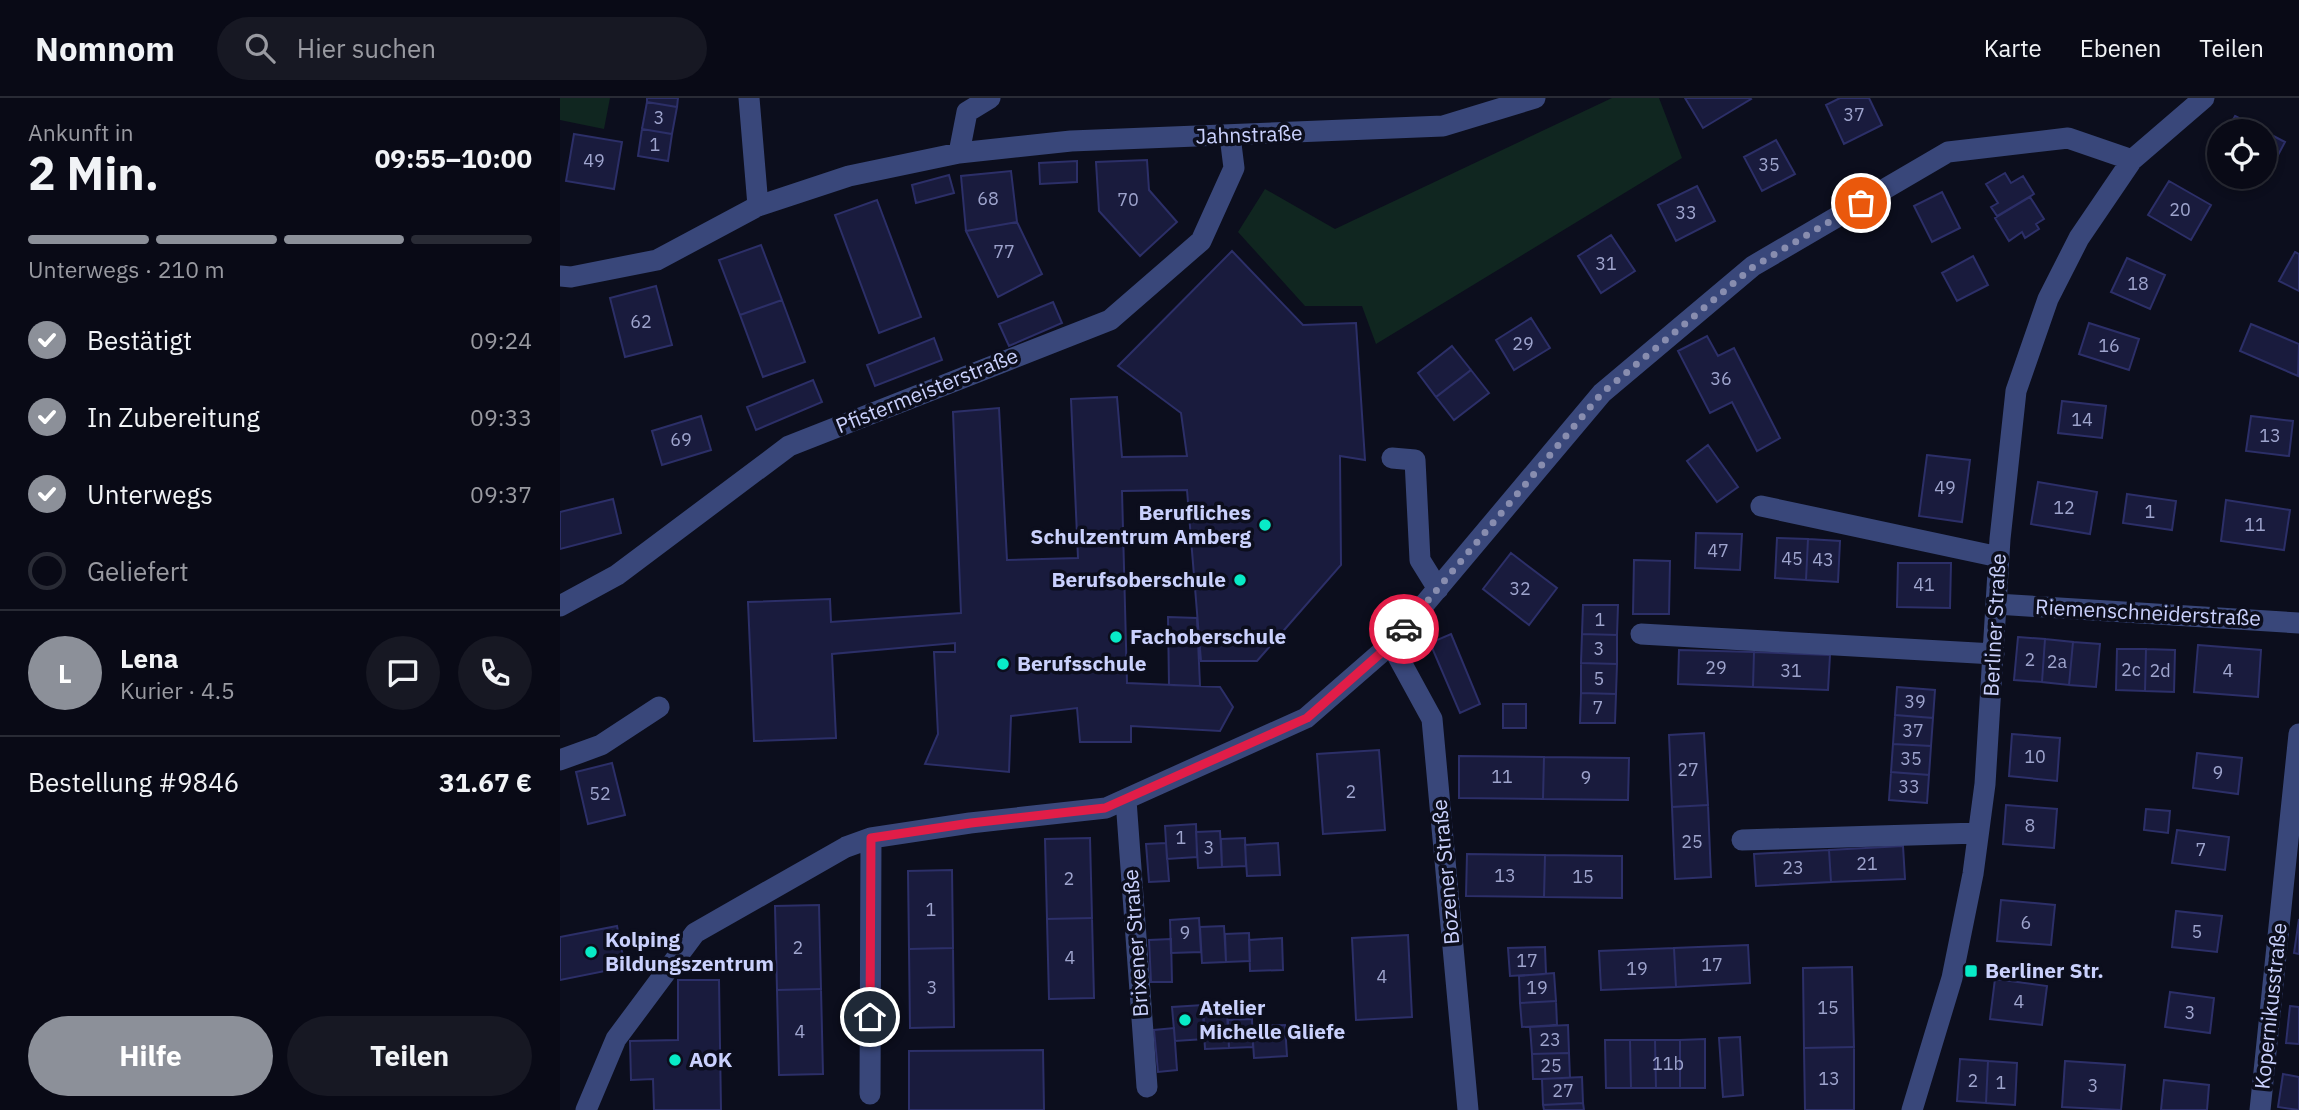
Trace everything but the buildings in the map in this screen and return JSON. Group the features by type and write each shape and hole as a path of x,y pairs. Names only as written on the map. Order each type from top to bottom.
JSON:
{"street":[{"path":"749,98 758,206"},
{"path":"959,153 967,112 990,98"},
{"name":"Jahnstraße","path":"560,276 571,277 657,260 758,206 849,176 959,153 1071,141 1443,126 1535,98"},
{"name":"Berliner Straße","path":"1912,1110 1952,978 1978,833 1994,654 1999,557 2016,391 2031,340 2079,238 2132,160 2204,98"},
{"name":"Pfistermeisterstraße","path":"560,606 617,575 789,446 1110,320 1201,241 1234,168 1230,136"},
{"path":"586,1110 617,1039 695,933 846,847 871,838 971,823 1105,808 1307,718 1391,644 1602,393 1753,267 1948,152 2068,138 2132,160"},
{"path":"1392,458 1415,460 1420,559 1437,589"},
{"path":"1760,506 1999,557"},
{"name":"Riemenschneiderstraße","path":"1996,604 2299,622"},
{"path":"1641,634 1994,654"},
{"name":"Bozener Straße","path":"1391,644 1432,719 1468,1110"},
{"path":"560,760 601,745 646,712 659,707"},
{"name":"Kopernikusstraße","path":"2260,1110 2299,734"},
{"name":"Brixener Straße","path":"1126,800 1147,1087"},
{"path":"1742,840 1978,833"},
{"path":"870,1094 871,838"}],"green space":[{"path":"560,98 610,98 604,129 560,120"},
{"path":"1612,98 1659,98 1682,158 1376,344 1362,306 1305,306 1238,232 1265,189 1335,229"}],"way so far":[{"path":"1404,629 1602,393 1753,267 1861,203"}],"place":[{"name":"Berufliches Schulzentrum Amberg","path":"1265,525"},
{"name":"Berufsoberschule","path":"1240,580"},
{"name":"Fachoberschule","path":"1116,637"},
{"name":"Berufsschule","path":"1003,664"},
{"name":"Kolping Bildungszentrum","path":"591,952"},
{"name":"Berliner Str.","path":"1971,971"},
{"name":"Atelier Michelle Gliefe","path":"1185,1020"},
{"name":"AOK","path":"675,1060"}],"route":[{"path":"870,1017 871,838 971,823 1105,808 1145,793 1307,718 1391,644 1404,629"}]}
